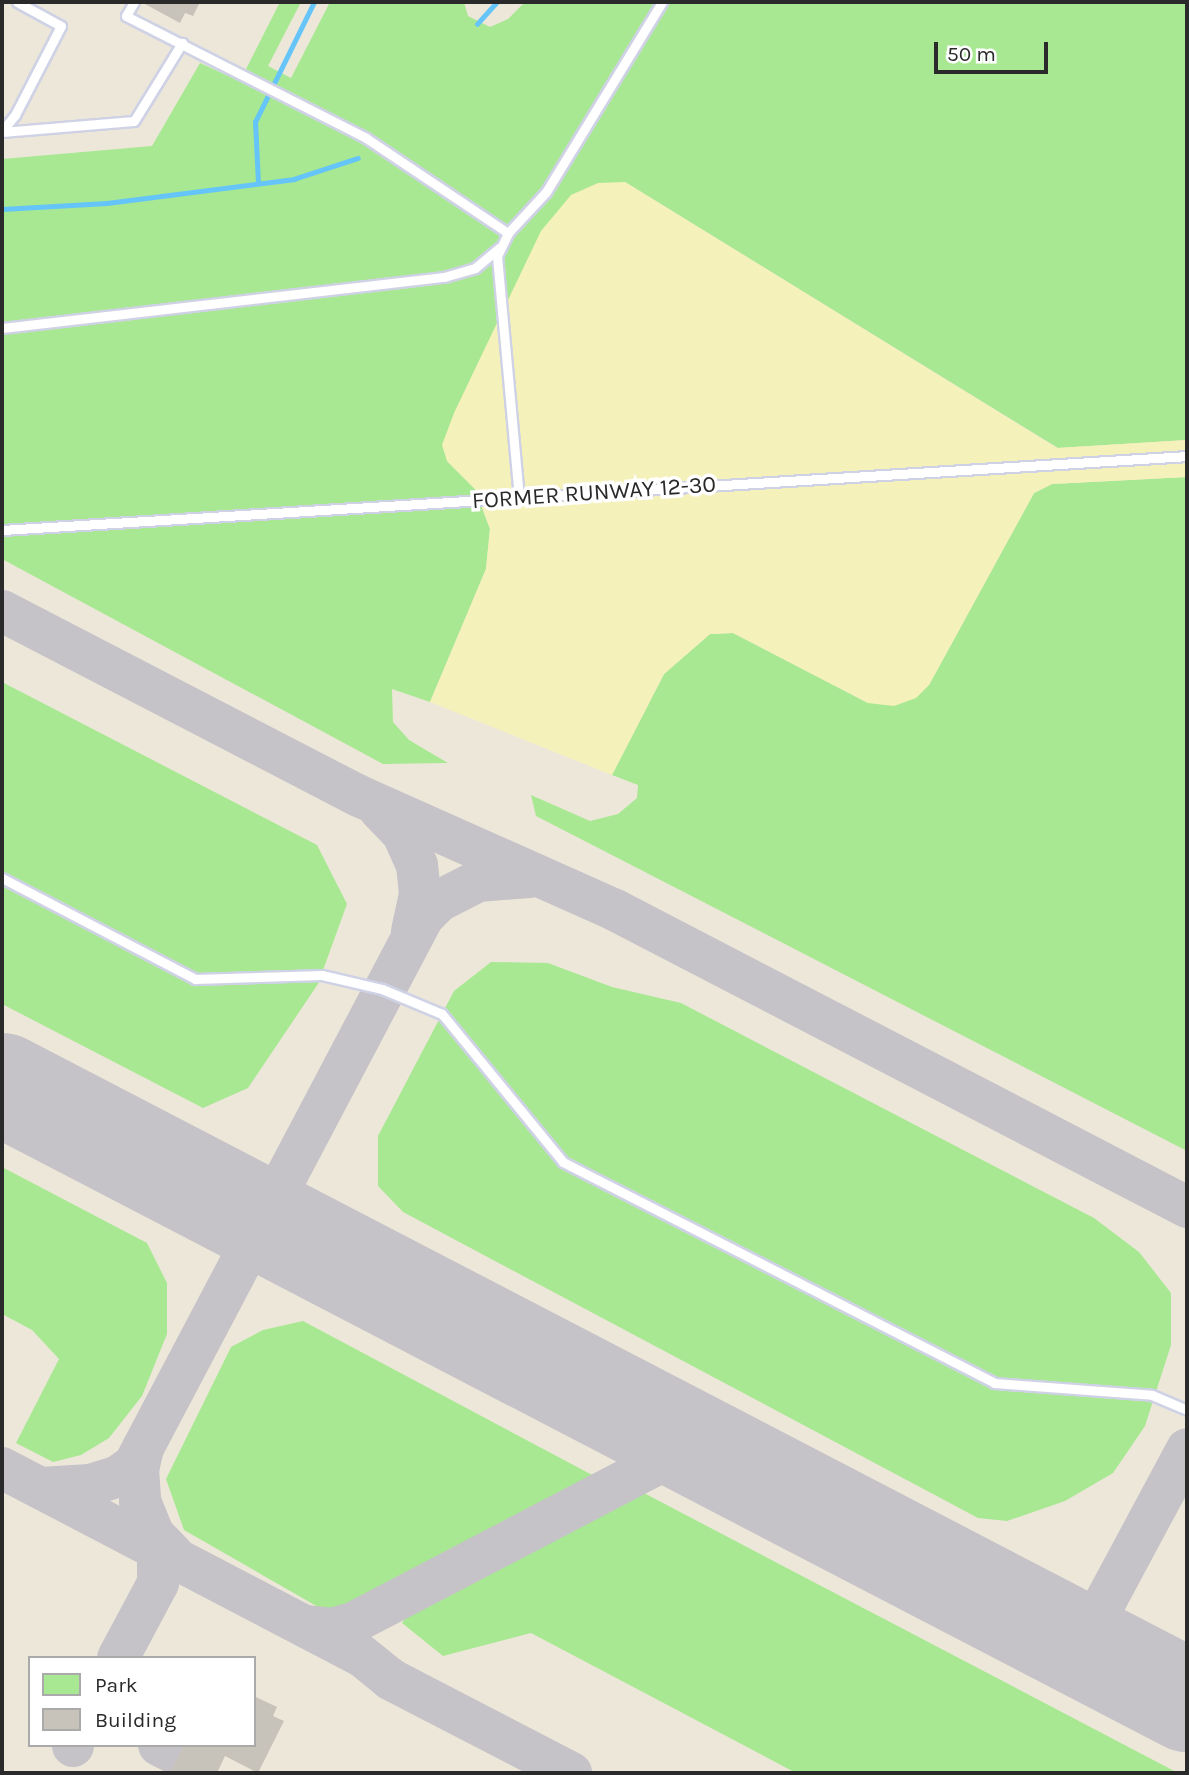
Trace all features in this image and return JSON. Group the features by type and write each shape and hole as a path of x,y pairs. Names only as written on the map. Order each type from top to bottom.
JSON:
{"lane":[{"path":"2,132 15,115 61,26 17,2"},
{"path":"134,2 127,16 366,138 508,233"},
{"path":"2,328 452,275 487,261 508,233 546,192 662,2"},
{"path":"2,132 134,121 182,43"},
{"path":"500,246 496,275 519,498"},
{"name":"FORMER RUNWAY 12-30","path":"2,530 1187,456"},
{"path":"2,878 195,979 322,975 382,989 442,1014 563,1162 995,1383 1152,1395 1187,1410"}],"green space":[{"path":"280,2 301,2 268,66 291,78 330,2 464,2 468,16 490,27 508,19 525,2 1187,2 1187,440 1058,448 625,182 447,461 475,489 490,529 486,569 430,702 392,689 393,722 409,740 448,763 383,764 2,559 2,159 152,146 200,63 240,81"},
{"path":"1187,477 1187,1151 536,816 531,795 590,821 618,814 637,798 638,785 612,775 664,674 710,634 733,633 868,703 929,685 1034,493 1052,484"},
{"path":"2,682 317,845 347,904 318,984 248,1088 203,1108 2,1004"},
{"path":"491,962 548,963 612,987 681,1003 1094,1218 1139,1252 1171,1293 1171,1345 1145,1426 1113,1473 1065,1501 1007,1521 978,1518 403,1212 378,1186 378,1136 454,991"},
{"path":"2,1167 147,1243 167,1283 167,1334 142,1396 109,1438 81,1455 53,1462 16,1443 59,1359 32,1330 2,1314"},
{"path":"303,1321 596,1477 332,1615 184,1530 166,1479 231,1347 263,1330"},
{"path":"642,1492 1178,1773 796,1773 531,1633 443,1656 402,1623 410,1611"}],"sand":[{"path":"625,182 1057,448 1187,440 1187,477 1052,484 1034,493 929,685 916,698 894,706 868,703 733,633 710,634 664,674 612,775 430,702 486,569 490,529 475,489 447,461 442,445 454,413 541,231 571,195 598,183"}],"building":[{"path":"141,2 200,2 193,16 185,13 180,23"},
{"path":"256,1697 277,1707 273,1716 284,1721 258,1773 225,1756 217,1773 170,1773 183,1747 256,1747"}],"waterway":[{"path":"258,183 255,122 314,2"},
{"path":"477,24 497,2"},
{"path":"2,209 107,203 294,179 358,158"}],"taxiway":[{"path":"2,611 359,796 615,910 1187,1207"},
{"path":"380,810 403,834 417,865 420,894 412,932"},
{"path":"41,1488 90,1485 117,1477 134,1465 423,917 439,901 478,881 529,877"},
{"path":"305,1626 332,1629 353,1623 696,1444"},
{"path":"143,1448 138,1469 140,1501 154,1535 173,1555"},
{"path":"1082,1645 1187,1449"},
{"path":"2,1468 362,1656 390,1679 571,1773"},
{"path":"119,1656 158,1583 158,1540"},
{"path":"163,1747 179,1755"}],"runway":[{"path":"2,1084 1187,1700"}]}
